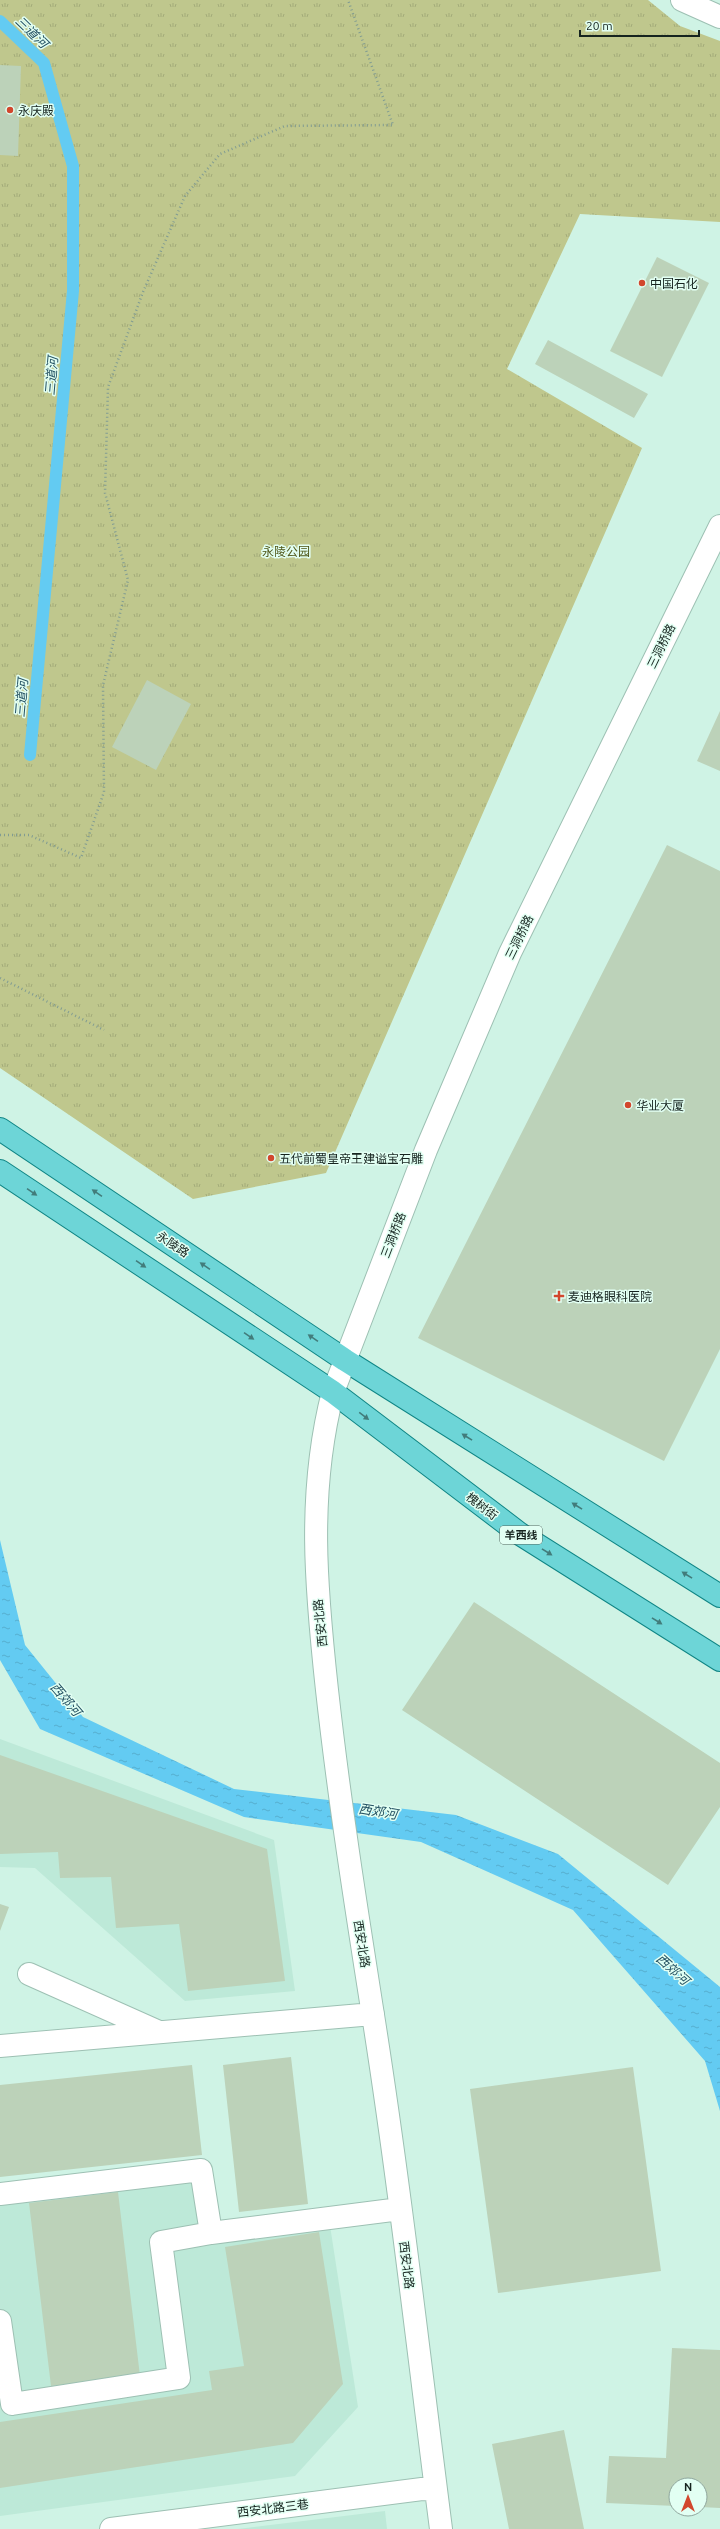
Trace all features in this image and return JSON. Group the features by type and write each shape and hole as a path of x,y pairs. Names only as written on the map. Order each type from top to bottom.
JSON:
{"main road":[{"name":"永陵路","path":"0,1129 345,1360"},
{"path":"0,1171 333,1392"},
{"path":"345,1360 720,1596"},
{"name":"槐树街","path":"333,1392 520,1534 720,1660"}],"street":[{"path":"682,0 720,16"},
{"name":"三洞桥路","path":"345,1360 426,1150 510,953 720,526"},
{"name":"西安北路","path":"345,1360 333,1392 324,1425 316,1508 316,1586 330,1720 346,1846 373,2014 400,2209 441,2529"},
{"path":"29,1974 162,2033"},
{"path":"0,2046 373,2014"},
{"path":"0,2194 202,2170 211,2233"},
{"path":"0,2321 6,2404 179,2378 162,2242 211,2233 400,2209"},
{"name":"西安北路三巷","path":"123,2528 422,2489 436,2490"}],"path":[{"path":"0,835 29,835 81,858 104,792 103,685 128,580 105,493 108,387 143,292 185,196 220,154 285,126 393,125 348,0"},
{"path":"0,978 104,1030"}],"shaded area":[{"path":"0,1739 274,1840 295,1991 185,2001 35,1868 0,1867"},
{"path":"201,2170 211,2233 329,2219 358,2407 295,2476 0,2516 0,2405 11,2404 0,2321 0,2194"},
{"path":"385,2511 387,2529 238,2529"}],"green space":[{"name":"永陵公园","path":"0,0 648,0 680,26 720,41 720,222 580,214 507,369 642,448 326,1173 193,1199 0,1068"}],"water":[{"name":"西郊河","path":"0,1540 25,1645 83,1717 234,1789 456,1815 558,1854 720,1987 720,2111 705,2061 573,1910 421,1842 244,1817 40,1729 0,1660"}],"building":[{"name":"永庆殿","path":"0,65 21,66 18,156 0,155"},
{"path":"657,257 709,283 662,377 610,351"},
{"path":"548,340 648,394 634,418 535,364"},
{"path":"147,680 191,704 156,770 112,747"},
{"path":"720,711 720,771 697,761"},
{"name":"华业大厦","path":"667,845 720,871 720,1349 664,1461 418,1338"},
{"path":"474,1602 720,1763 720,1807 668,1885 402,1710"},
{"path":"0,1755 267,1849 285,1981 188,1991 179,1924 116,1928 111,1877 60,1878 58,1852 0,1854"},
{"path":"0,1904 9,1907 0,1931"},
{"path":"291,2057 308,2204 239,2212 223,2065"},
{"path":"192,2065 202,2155 0,2177 0,2085"},
{"path":"633,2067 661,2271 498,2293 470,2089"},
{"path":"118,2192 140,2376 51,2386 29,2203"},
{"path":"319,2232 343,2384 293,2443 0,2488 0,2422 212,2390 209,2371 244,2366 225,2247"},
{"path":"672,2348 720,2350 720,2508 708,2507 708,2477 668,2477 668,2506 606,2503 609,2456 666,2458"},
{"path":"564,2430 584,2529 509,2529 492,2444"}],"waterway":[{"name":"三道河","path":"0,21 44,63 73,166 73,291 30,755"}],"place":[{"name":"永庆殿","path":"10,110"},
{"name":"中国石化","path":"642,283"},
{"name":"华业大厦","path":"628,1105"},
{"name":"五代前蜀皇帝王建谥宝石雕","path":"271,1158"},
{"name":"麦迪格眼科医院","path":"559,1296"}]}
